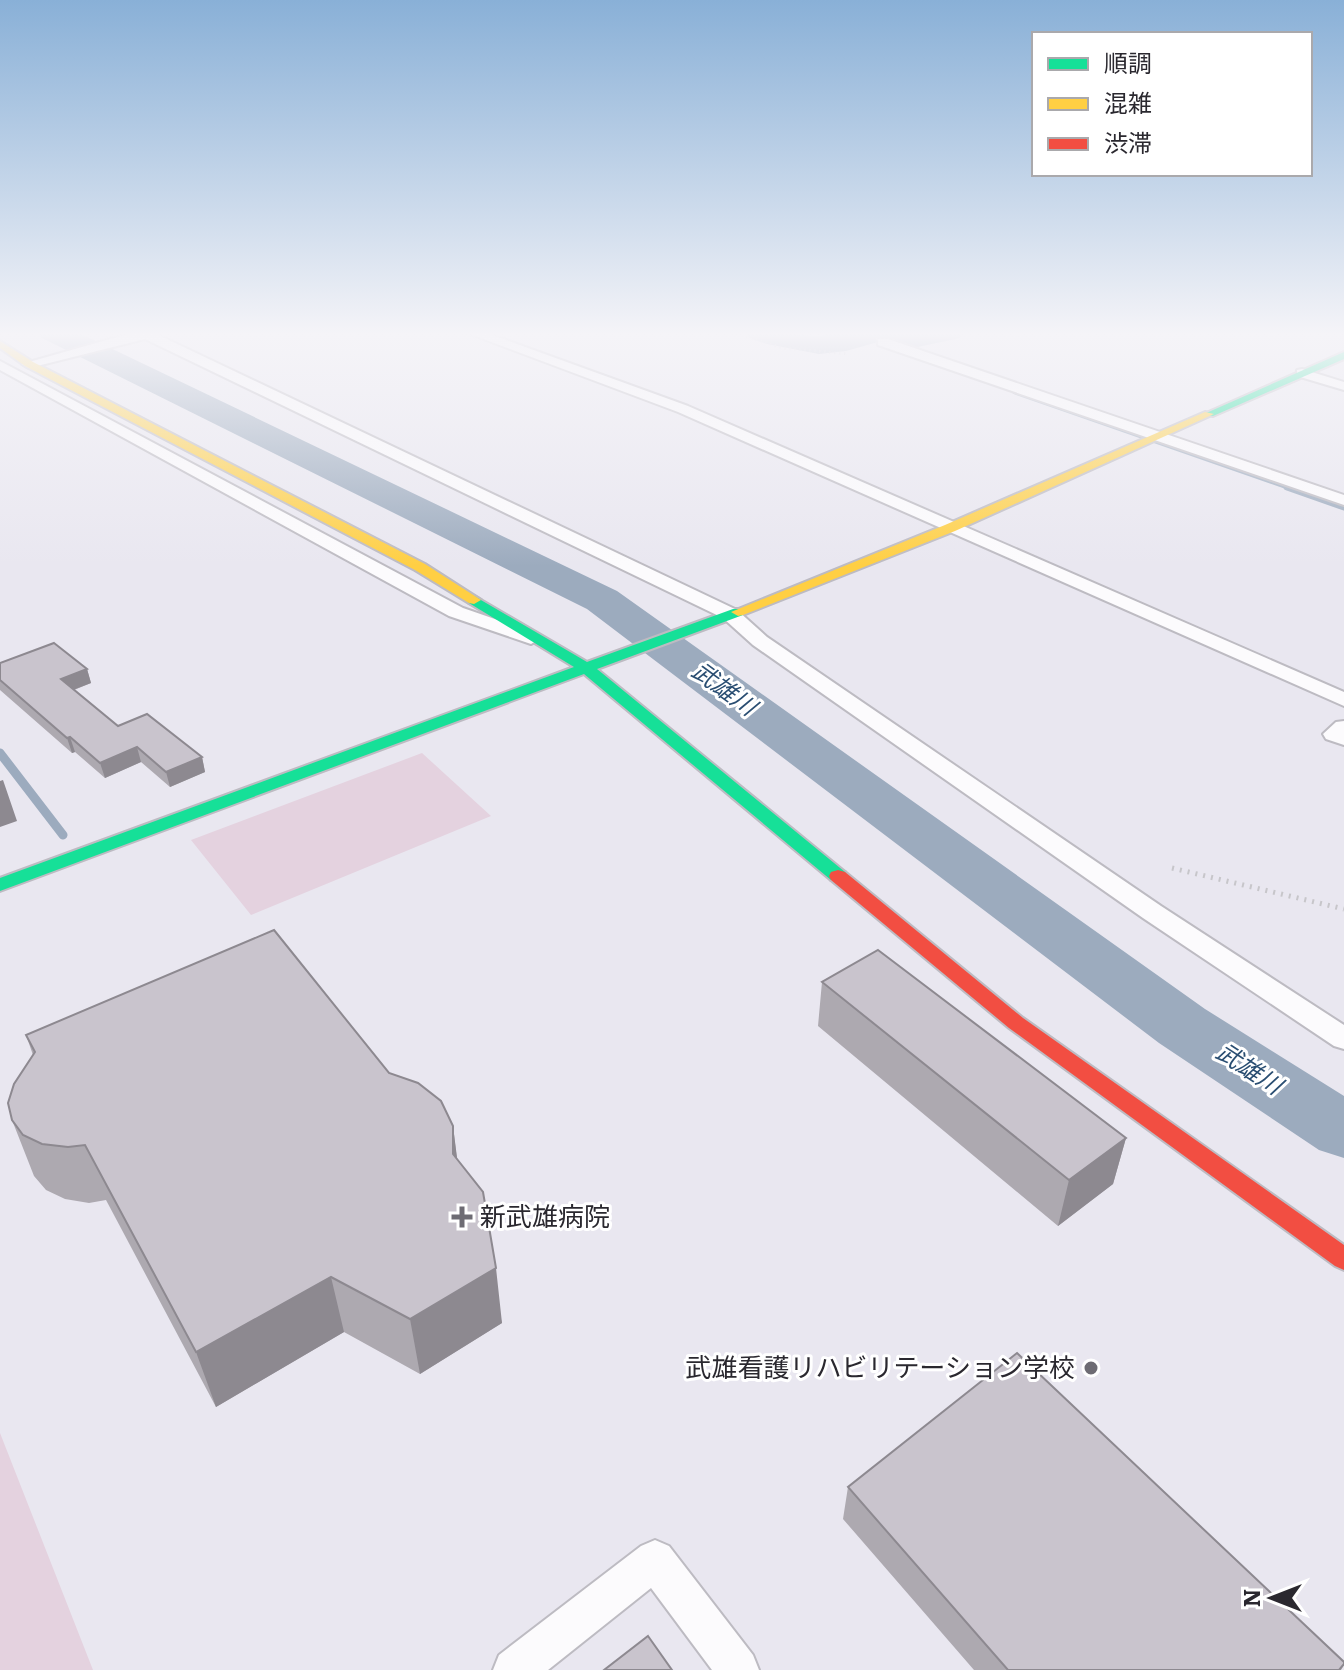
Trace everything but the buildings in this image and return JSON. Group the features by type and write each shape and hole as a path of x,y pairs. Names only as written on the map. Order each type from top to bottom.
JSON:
{"street":[{"path":"83,410 456,612 547,644"},
{"path":"117,410 420,567 589,667 1016,1023 1344,1259"},
{"path":"301,410 727,615 760,641 1152,912 1344,1039"},
{"path":"685,410 1344,700"},
{"path":"1083,410 1344,500"},
{"path":"0,885 727,615 950,528 1218,410"},
{"path":"1344,727 1334,734 1344,738"},
{"path":"514,1670 655,1560 738,1670"}],"path":[{"path":"1172,868 1344,909"}],"shaded area":[{"path":"422,753 491,816 251,915 191,840"},
{"path":"0,1433 93,1670 0,1670"}],"waterway":[{"name":"武雄川","path":"213,410 602,600 1182,1026 1344,1131"},
{"path":"1066,410 1293,489"},
{"path":"1287,487 1344,507"},
{"path":"0,753 63,835"}],"traffic: fast":[{"path":"1209,414 1218,410"},
{"path":"474,600 586,668 838,876"},
{"path":"0,885 738,612"}],"traffic: slow":[{"path":"117,410 420,567 474,600"},
{"path":"738,612 950,528 1209,414"}],"traffic: jam":[{"path":"838,876 1016,1023 1344,1259"}],"place":[{"name":"新武雄病院","path":"462,1217"},
{"name":"武雄看護リハビリテーション学校","path":"1091,1368"}]}
